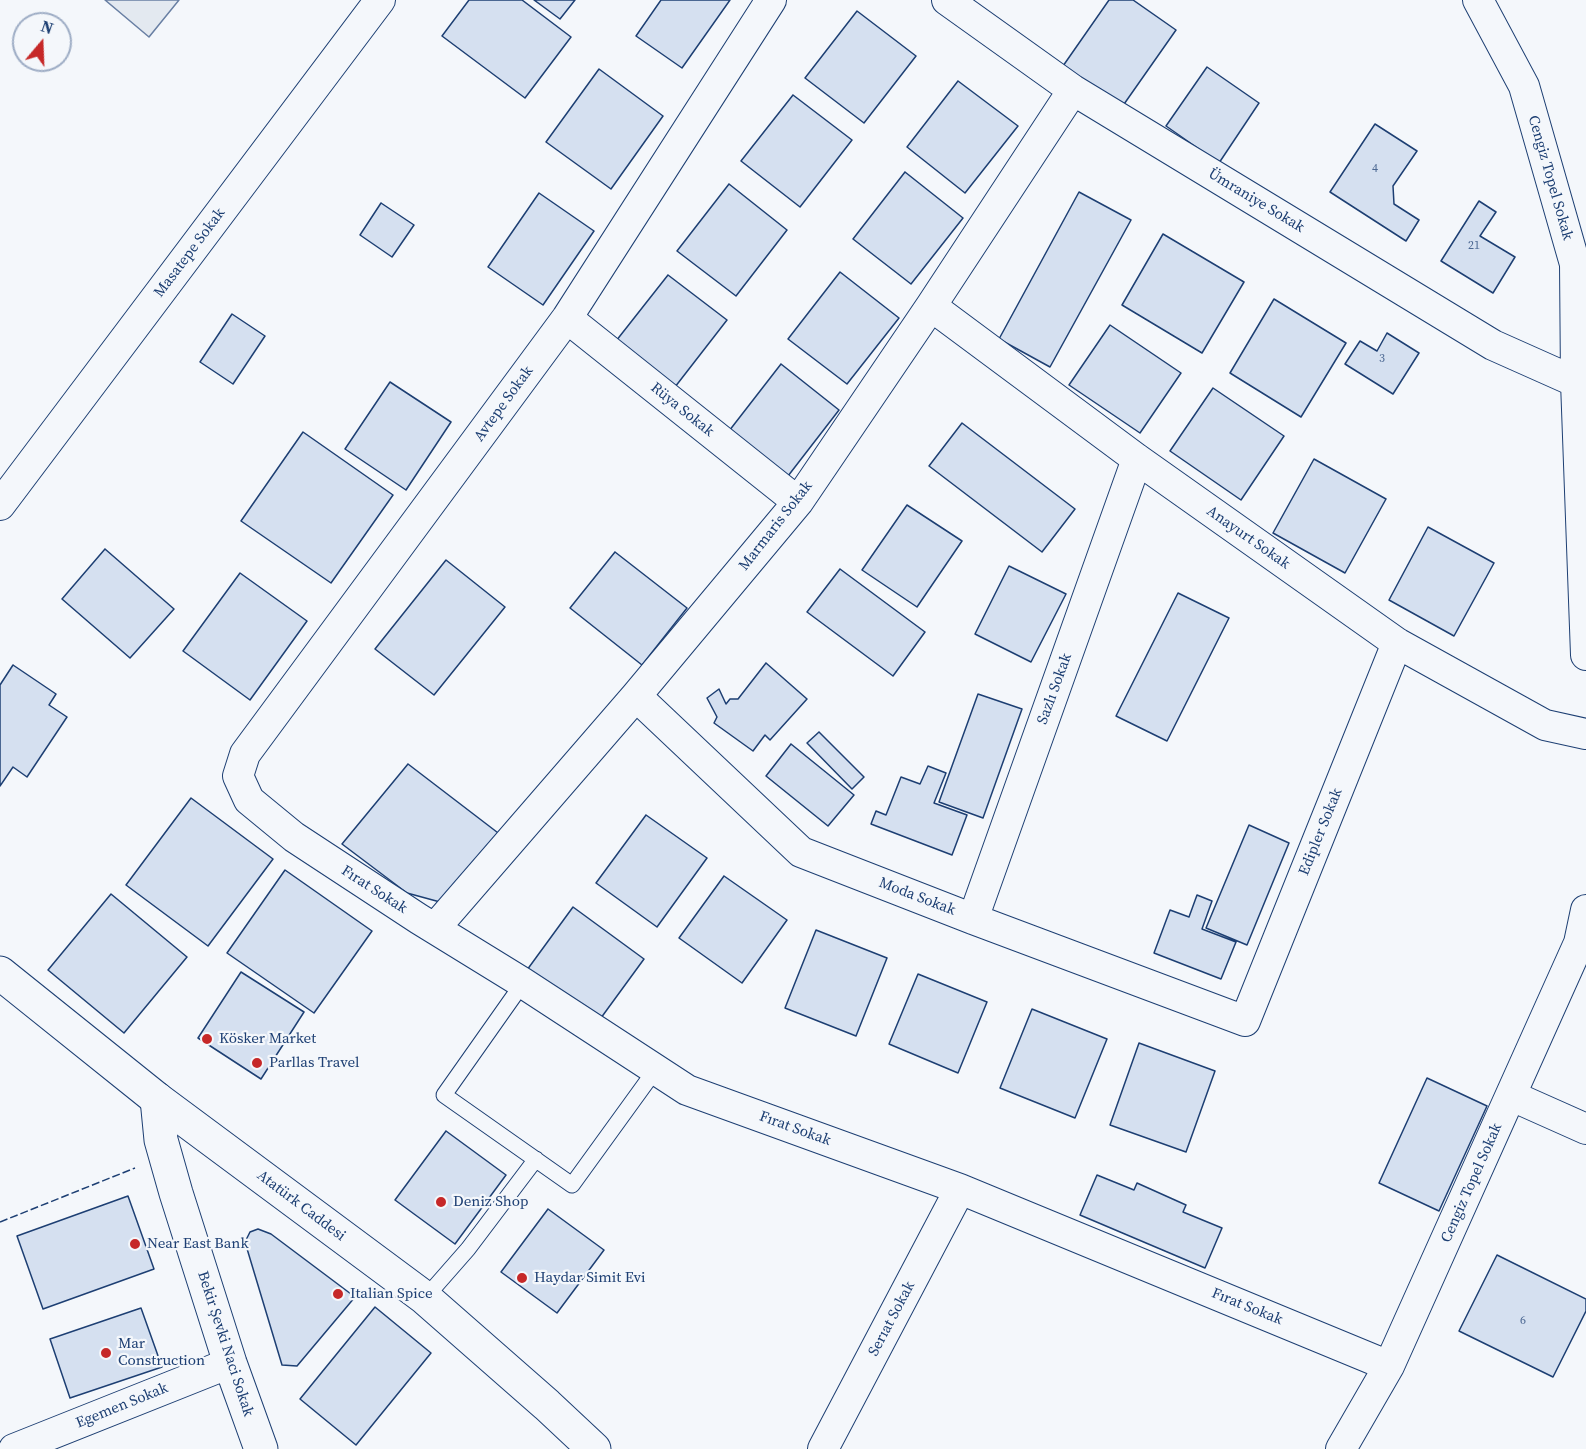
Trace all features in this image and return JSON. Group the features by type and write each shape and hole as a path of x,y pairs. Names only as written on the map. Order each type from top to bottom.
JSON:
{"main road":[{"name":"Atatürk Caddesi","path":"0,973 157,1099 425,1298 594,1449"},
{"name":"Bekir Şevki Naci Sokak","path":"157,1099 161,1140 176,1193 230,1363 261,1449"}],"street":[{"name":"Masatepe Sokak","path":"0,505 380,0"},
{"name":"Avtepe Sokak","path":"249,800 238,776 245,754 567,318 771,0"},
{"name":"Ümraniye Sokak","path":"947,0 1073,90 1493,345 1576,382"},
{"name":"Cengiz Topel Sokak","path":"1478,0 1524,86 1575,264 1576,382 1586,655"},
{"name":"Marmaris Sokak","path":"435,928 636,696 798,502 931,306 1073,90"},
{"name":"Anayurt Sokak","path":"931,306 1137,459 1397,644 1545,725 1586,734"},
{"name":"Rüya Sokak","path":"567,318 798,502"},
{"name":"Sazlı Sokak","path":"973,919 1137,459"},
{"name":"Edipler Sokak","path":"1245,1021 1397,644"},
{"name":"Moda Sokak","path":"636,696 801,852 1245,1021"},
{"name":"Fırat Sokak","path":"249,800 294,837 687,1090 960,1189 1389,1366"},
{"name":"Cengiz Topel Sokak","path":"1341,1449 1389,1366 1512,1096 1579,944 1586,910"},
{"path":"1512,1096 1586,1129"},
{"name":"Serıat Sokak","path":"823,1449 960,1189"},
{"name":"Egemen Sokak","path":"14,1449 230,1363"}],"lane":[{"path":"523,983 444,1095 572,1185 656,1069"},
{"path":"425,1298 468,1249 536,1159"}],"shaded area":[{"path":"105,0 179,0 149,37"}],"building":[{"path":"469,0 522,0 571,37 525,98 442,36"},
{"path":"534,0 575,0 560,19"},
{"path":"661,0 730,0 682,68 636,36"},
{"path":"1109,0 1133,0 1176,30 1122,107 1063,66"},
{"path":"857,11 916,56 864,123 805,78"},
{"path":"1207,67 1259,103 1219,163 1166,126"},
{"path":"599,69 663,116 611,189 546,142"},
{"path":"958,81 1018,126 965,193 907,147"},
{"path":"793,95 852,140 800,207 741,161"},
{"path":"1375,124 1417,151 1393,186 1394,204 1419,220 1406,241 1330,192"},
{"path":"905,172 963,218 911,284 853,239"},
{"path":"729,184 787,230 736,296 677,251"},
{"path":"1079,192 1131,220 1050,367 999,339"},
{"path":"539,193 594,231 543,305 488,267"},
{"path":"1479,201 1496,212 1480,236 1515,257 1493,293 1441,261"},
{"path":"381,203 414,225 392,257 360,235"},
{"path":"1163,234 1244,282 1202,353 1122,305"},
{"path":"840,272 899,318 847,384 788,339"},
{"path":"668,275 727,320 675,387 616,341"},
{"path":"1274,299 1346,343 1301,417 1230,373"},
{"path":"232,314 265,336 233,384 200,362"},
{"path":"1110,325 1181,373 1140,433 1069,385"},
{"path":"1387,333 1419,353 1393,394 1345,364 1360,341 1377,351"},
{"path":"781,364 839,410 788,476 729,431"},
{"path":"390,382 451,422 406,490 345,449"},
{"path":"1213,388 1284,436 1241,500 1170,451"},
{"path":"962,423 1075,509 1042,552 929,466"},
{"path":"303,432 393,495 331,583 241,521"},
{"path":"1314,459 1386,499 1345,573 1273,533"},
{"path":"907,505 962,541 917,607 862,570"},
{"path":"1428,527 1494,563 1454,636 1389,600"},
{"path":"105,549 174,609 130,658 62,599"},
{"path":"615,552 687,608 642,665 570,608"},
{"path":"446,560 505,607 434,695 375,649"},
{"path":"1009,566 1066,594 1031,662 975,634"},
{"path":"840,569 925,632 893,676 807,612"},
{"path":"240,573 307,621 250,700 183,651"},
{"path":"1178,593 1229,618 1167,741 1116,716"},
{"path":"766,663 807,699 770,740 765,735 753,751 714,723 717,717 707,698 719,689 726,704 730,699 738,699"},
{"path":"13,665 56,694 49,705 67,717 27,777 13,767 0,786 0,685"},
{"path":"978,694 1022,709 983,818 939,802"},
{"path":"819,732 864,777 852,789 807,743"},
{"path":"791,744 854,795 828,826 766,776"},
{"path":"408,764 506,839 440,902 407,893 342,844"},
{"path":"928,766 946,773 934,803 967,815 952,855 871,824 876,811 886,815 901,777 920,784"},
{"path":"191,798 273,859 208,946 126,885"},
{"path":"646,815 707,858 657,927 596,883"},
{"path":"1249,825 1289,843 1247,945 1206,928"},
{"path":"285,870 372,931 314,1013 227,953"},
{"path":"724,876 787,920 742,983 679,938"},
{"path":"111,894 187,957 124,1033 48,970"},
{"path":"1197,895 1212,901 1202,929 1236,942 1221,979 1154,953 1170,910 1189,917"},
{"path":"573,907 644,959 598,1022 527,970"},
{"path":"816,930 887,958 856,1036 785,1008"},
{"path":"241,972 304,1012 261,1079 198,1038"},
{"path":"918,974 987,1002 958,1073 889,1044"},
{"path":"1032,1009 1107,1039 1075,1118 1000,1088"},
{"path":"1139,1043 1215,1071 1186,1152 1110,1125"},
{"path":"1427,1078 1487,1106 1439,1211 1379,1183"},
{"path":"446,1131 506,1175 455,1244 395,1200"},
{"path":"1097,1175 1134,1190 1137,1183 1186,1205 1183,1212 1222,1228 1205,1268 1080,1215"},
{"path":"128,1196 154,1269 43,1309 17,1236"},
{"path":"548,1209 604,1250 557,1313 501,1272"},
{"path":"258,1229 271,1234 355,1297 297,1366 282,1365 245,1242 250,1232"},
{"path":"1497,1255 1586,1299 1586,1311 1553,1377 1459,1331"},
{"path":"375,1307 431,1353 356,1445 300,1399"},
{"name":"Mar Construction","path":"141,1308 162,1367 70,1398 50,1339"}],"fence":[{"path":"0,1222 135,1168"}],"place":[{"name":"Kösker Market","path":"207,1039"},
{"name":"Parllas Travel","path":"257,1063"},
{"name":"Deniz Shop","path":"441,1202"},
{"name":"Near East Bank","path":"135,1244"},
{"name":"Haydar Simit Evi","path":"522,1278"},
{"name":"Italian Spice","path":"338,1294"},
{"name":"Mar Construction","path":"106,1353"}]}
